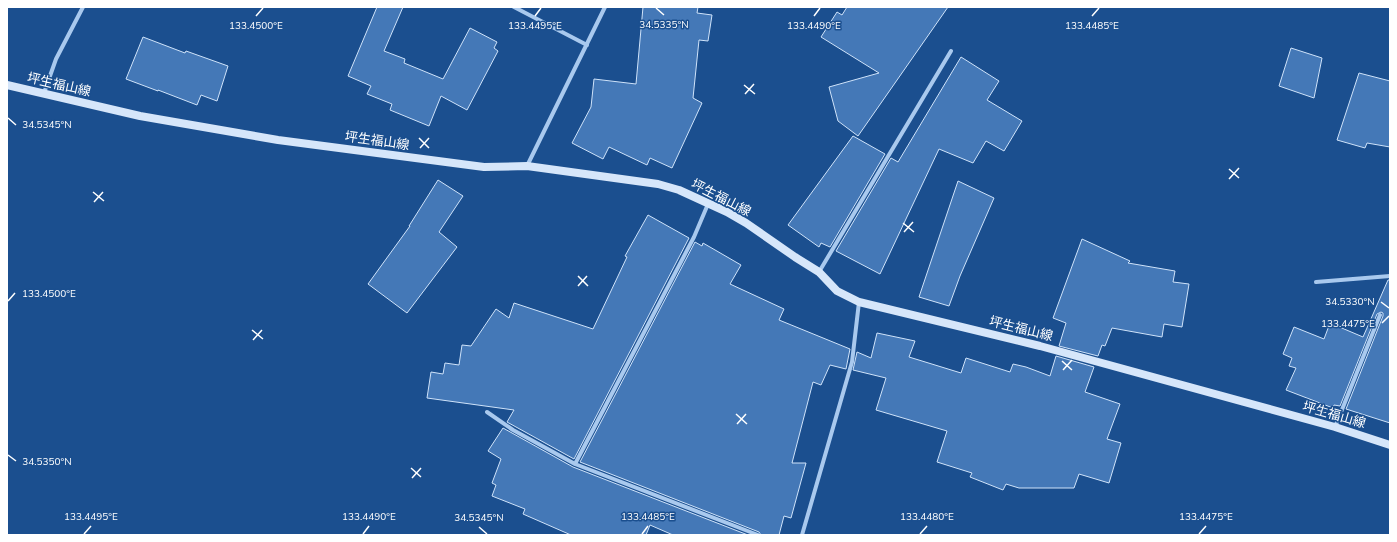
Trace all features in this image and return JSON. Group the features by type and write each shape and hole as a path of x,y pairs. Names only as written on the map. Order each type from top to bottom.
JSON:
{"main road":[{"name":"坪生福山線","path":"7,85 140,116 278,140 484,167 527,166 658,184 679,190 746,223 794,258 819,272 836,291 859,302 1040,346 1335,427 1390,445"}],"street":[{"path":"44,93 56,59 83,7"},
{"path":"514,7 587,45"},
{"path":"527,166 605,7"},
{"path":"819,272 951,51"},
{"path":"575,464 694,237 708,203"},
{"path":"1316,282 1390,276"},
{"path":"802,535 852,362 859,302"},
{"path":"1335,427 1380,315"},
{"path":"487,412 513,430 575,464 758,535"}],"building":[{"path":"377,7 403,7 384,51 405,59 404,63 443,79 470,28 497,42 494,48 498,51 467,110 441,96 429,126 390,110 392,104 367,94 371,86 348,76"},
{"path":"643,7 698,7 697,13 712,15 708,41 699,40 693,98 702,103 672,168 650,158 647,165 609,147 603,159 572,143 591,107 594,79 636,84"},
{"path":"847,7 948,7 858,136 838,121 829,87 879,73 821,37 837,12 842,15"},
{"path":"143,37 185,53 186,51 228,66 217,101 201,95 197,105 126,79"},
{"path":"1291,48 1322,58 1314,98 1279,86"},
{"path":"961,57 999,81 987,100 1022,121 1004,151 986,141 973,163 939,149 880,274 836,251 891,158 898,162"},
{"path":"1359,73 1390,81 1390,147 1367,143 1365,148 1337,140"},
{"path":"853,136 885,154 830,247 821,243 819,247 788,225"},
{"path":"438,180 463,196 439,232 457,247 407,313 368,284 410,226"},
{"path":"958,181 994,198 960,276 949,306 919,297"},
{"path":"648,215 689,238 574,459 507,422 514,410 427,398 431,372 443,374 445,363 459,365 462,345 471,346 496,309 509,318 514,303 593,329 627,257 625,256"},
{"path":"1082,239 1130,261 1128,263 1175,271 1173,282 1189,284 1182,327 1164,324 1162,337 1112,328 1105,346 1102,345 1098,356 1059,346 1066,323 1053,318"},
{"path":"695,242 702,246 703,243 741,265 730,284 784,309 779,320 850,349 846,369 830,365 821,385 813,382 792,463 806,463 791,518 784,516 779,535 761,535 759,532 580,462"},
{"path":"1388,280 1390,280 1390,423 1346,409 1383,316 1383,313 1381,312 1377,314 1340,406 1334,405 1333,408 1286,390 1296,368 1289,366 1292,358 1283,354 1294,327 1324,339 1330,323 1363,337"},
{"path":"877,333 915,341 909,357 961,373 966,358 1010,372 1013,364 1050,376 1056,356 1094,367 1085,392 1120,404 1107,439 1121,443 1109,483 1079,474 1074,488 1019,488 1006,484 1003,490 970,477 972,473 937,462 947,431 876,410 886,378 853,370 857,352 871,358"},
{"path":"503,428 573,467 748,535 673,535 650,525 646,535 571,535 523,514 525,509 492,496 496,485 492,483 501,459 488,451"}]}
